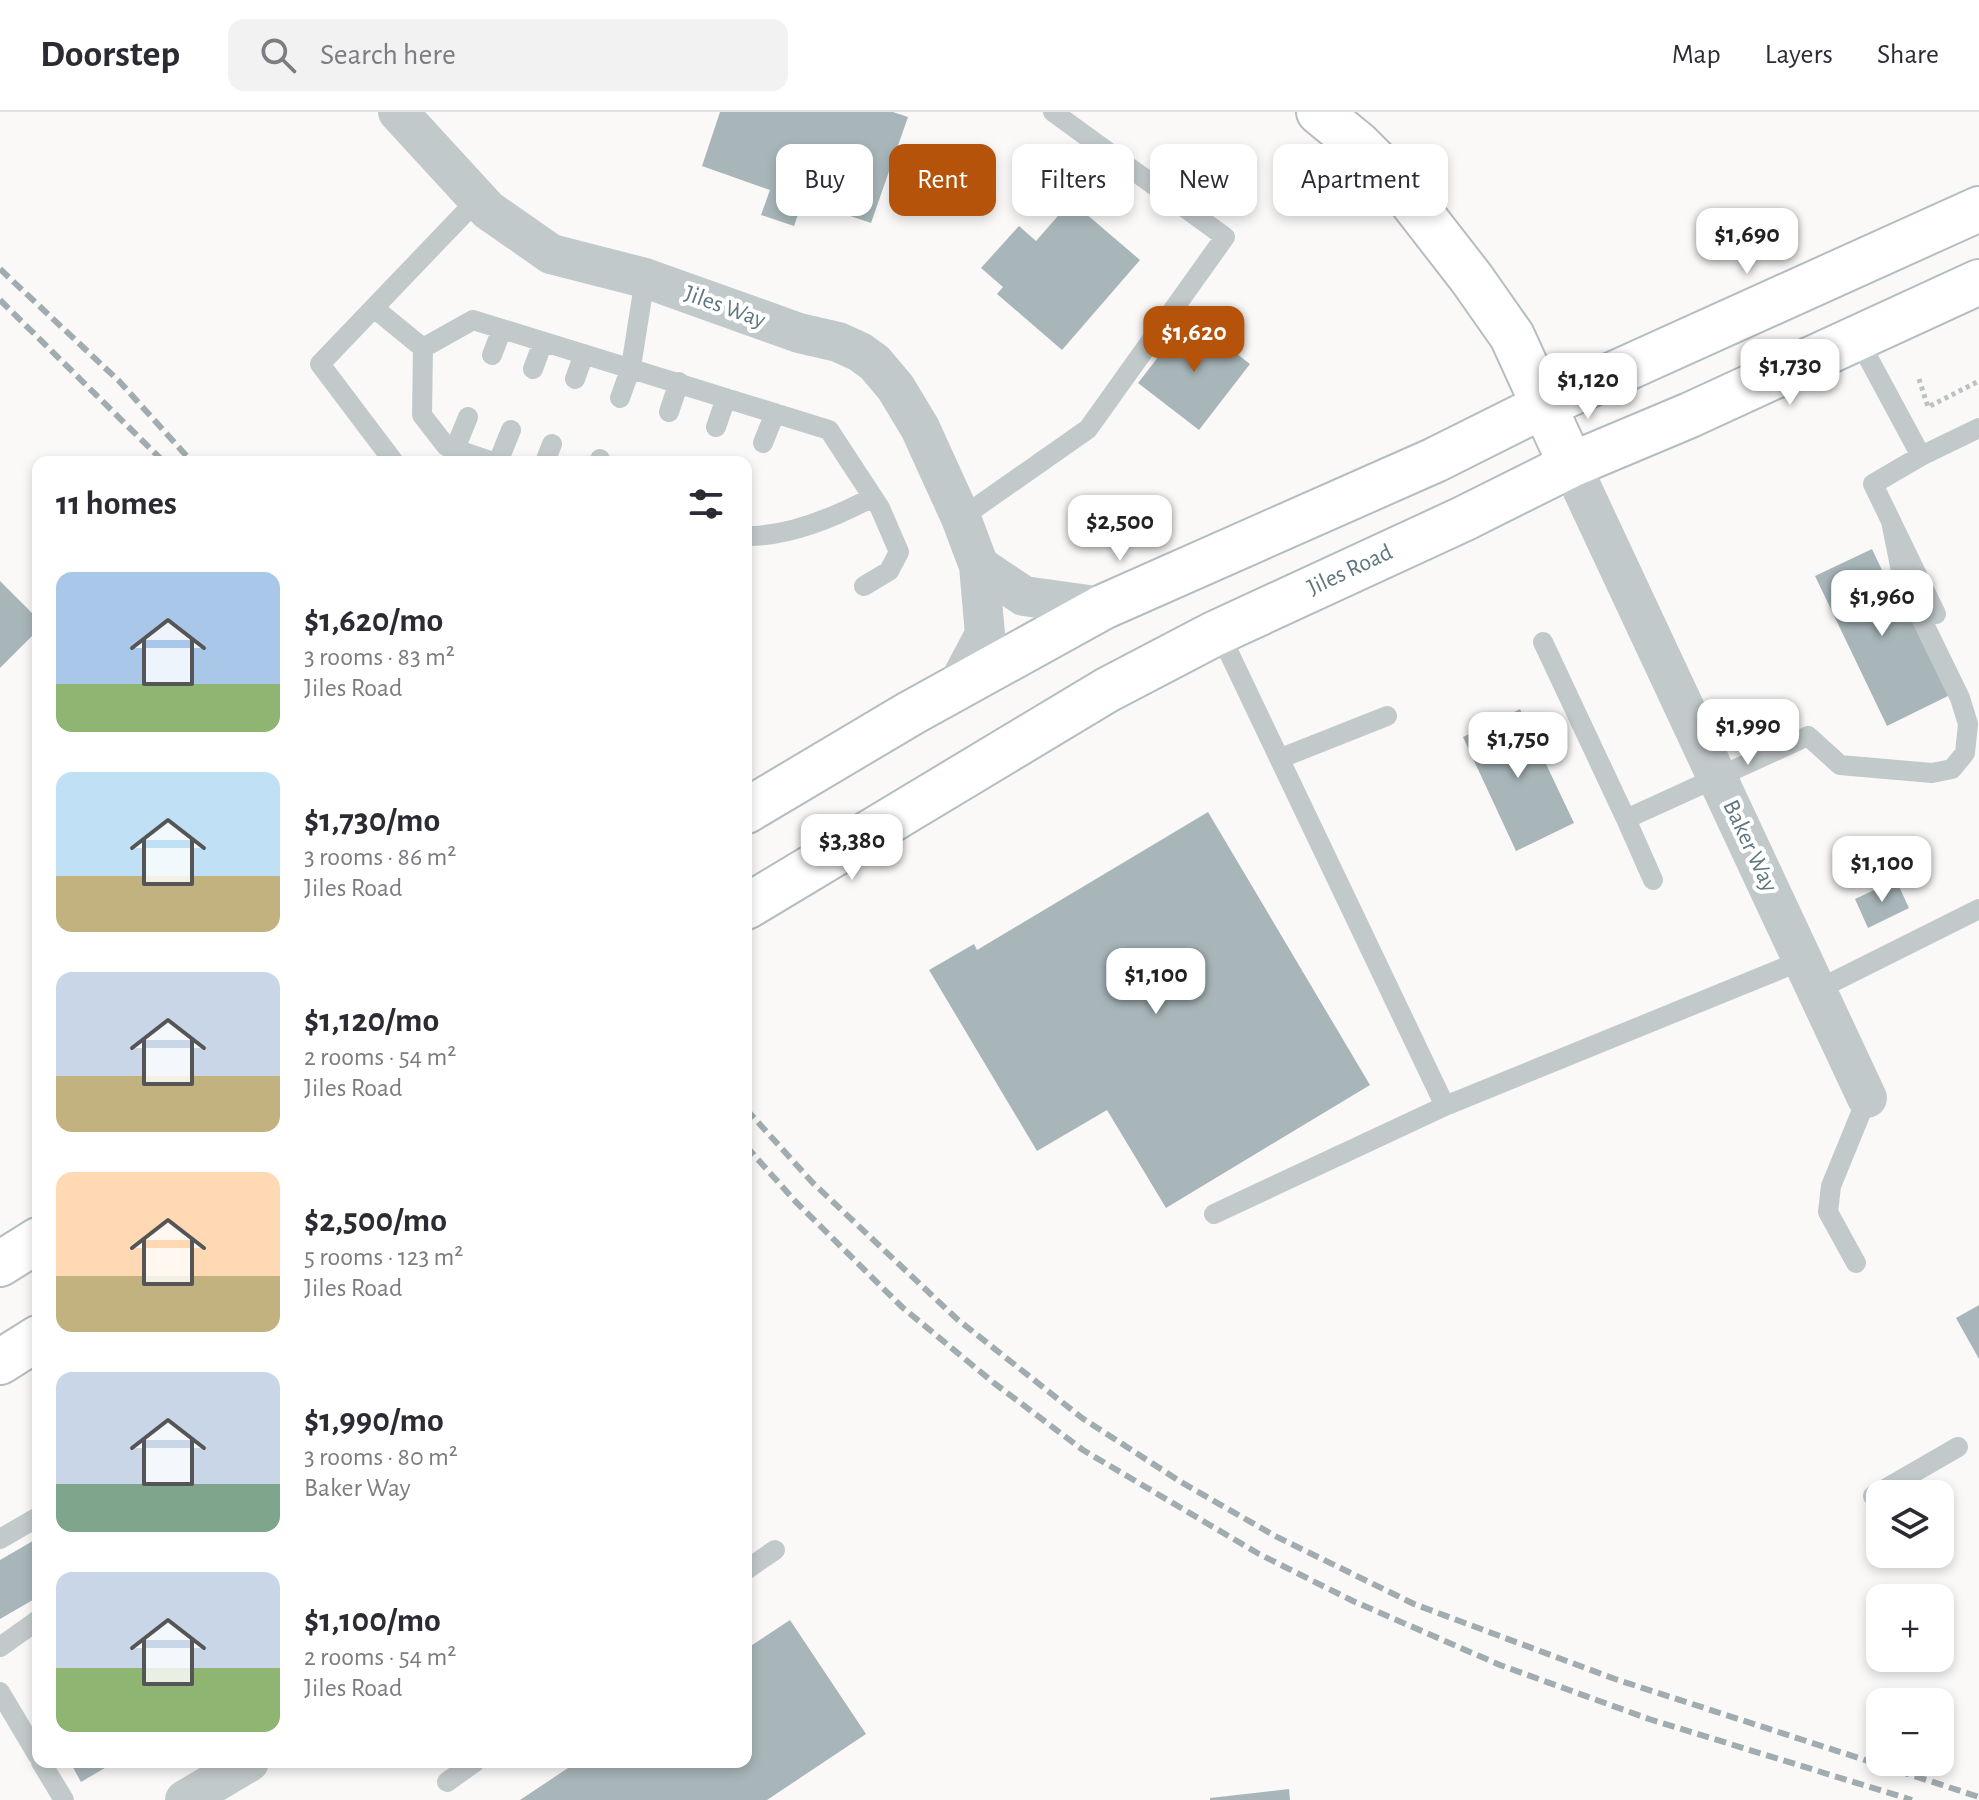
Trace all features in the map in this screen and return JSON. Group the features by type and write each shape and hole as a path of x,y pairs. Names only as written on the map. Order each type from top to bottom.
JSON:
{"street":[{"name":"Jiles Way","path":"398,112 488,210 551,254 645,278 799,333 838,342 875,363 896,388 920,428 979,566 985,634 956,689"},
{"path":"1319,112 1358,144 1399,185 1472,279 1512,336 1571,465"},
{"path":"752,808 1103,607 1435,460 1543,406 1979,209"},
{"name":"Jiles Road","path":"762,898 1107,690 1219,632 1463,519 1571,465 1690,415 1979,282"},
{"name":"Baker Way","path":"1571,465 1867,1098"},
{"path":"979,566 1024,596 1103,607"},
{"path":"0,1264 32,1244"},
{"path":"0,1362 32,1342"},
{"path":"185,1800 239,1768"}],"lane":[{"path":"961,518 1088,429 1225,237 1053,112"},
{"path":"389,456 320,364 478,199"},
{"path":"620,398 631,367 645,278"},
{"path":"374,308 423,348"},
{"path":"423,348 473,320 829,430 873,497 899,552 889,571 864,586"},
{"path":"492,355 502,329"},
{"path":"1858,339 1921,456"},
{"path":"533,369 543,342"},
{"path":"423,348 422,415 446,446 477,456"},
{"path":"575,379 584,354"},
{"path":"669,412 679,382"},
{"path":"716,427 726,398"},
{"path":"763,443 775,413"},
{"path":"455,449 468,417"},
{"path":"1936,614 1873,484 1979,428"},
{"path":"499,456 511,430"},
{"path":"752,536 764,537 840,515 873,497"},
{"path":"1626,819 1808,736 1840,765 1932,773 1952,769 1965,753 1968,724 1960,698 1903,581 1891,521"},
{"path":"1219,632 1445,1106"},
{"path":"1543,642 1653,880"},
{"path":"1281,758 1387,716"},
{"path":"1214,1214 1445,1106 1810,975 1979,909"},
{"path":"1856,1263 1828,1212 1831,1186 1867,1098"},
{"path":"1901,1480 1958,1447"},
{"path":"0,1539 32,1520"},
{"path":"752,1566 775,1550"},
{"path":"0,1647 32,1624"},
{"path":"0,1692 32,1746"},
{"path":"45,1768 64,1800"},
{"path":"447,1782 467,1768"}],"path":[{"path":"1919,379 1928,407 1979,381"}],"building":[{"path":"720,112 893,112 908,117 899,144 889,144 889,171 871,223 850,216 873,216 873,144 776,144 776,216 797,216 794,226 761,215 770,190 702,166"},
{"path":"1058,216 1089,216 1140,260 1062,350 997,294 1003,287 981,268 1019,226 1036,241"},
{"path":"1189,317 1250,364 1199,430 1138,383"},
{"path":"1872,549 1890,587 1896,584 1950,695 1887,726 1815,576"},
{"path":"0,581 32,613 32,636 0,668"},
{"path":"1520,709 1574,823 1516,851 1463,737"},
{"path":"1208,812 1370,1085 1166,1208 1107,1110 1037,1151 929,970 974,944 977,950"},
{"path":"1896,880 1909,908 1868,928 1855,899"},
{"path":"1979,1305 1979,1359 1956,1318"},
{"path":"32,1541 32,1600 0,1619 0,1560"},
{"path":"790,1620 866,1734 767,1800 520,1800 568,1768 752,1768 752,1645"},
{"path":"73,1768 105,1768 81,1782"},
{"path":"1289,1789 1290,1800 1210,1800 1210,1798"}],"railway":[{"path":"0,269 119,381 187,456"},
{"path":"0,300 158,456"},
{"path":"752,1116 812,1182 957,1319 1082,1418 1181,1482 1275,1536 1414,1604 1615,1679 1979,1797"},
{"path":"752,1153 795,1201 902,1307 994,1383 1083,1450 1259,1554 1353,1601 1500,1665 1649,1719 1912,1800"}]}
